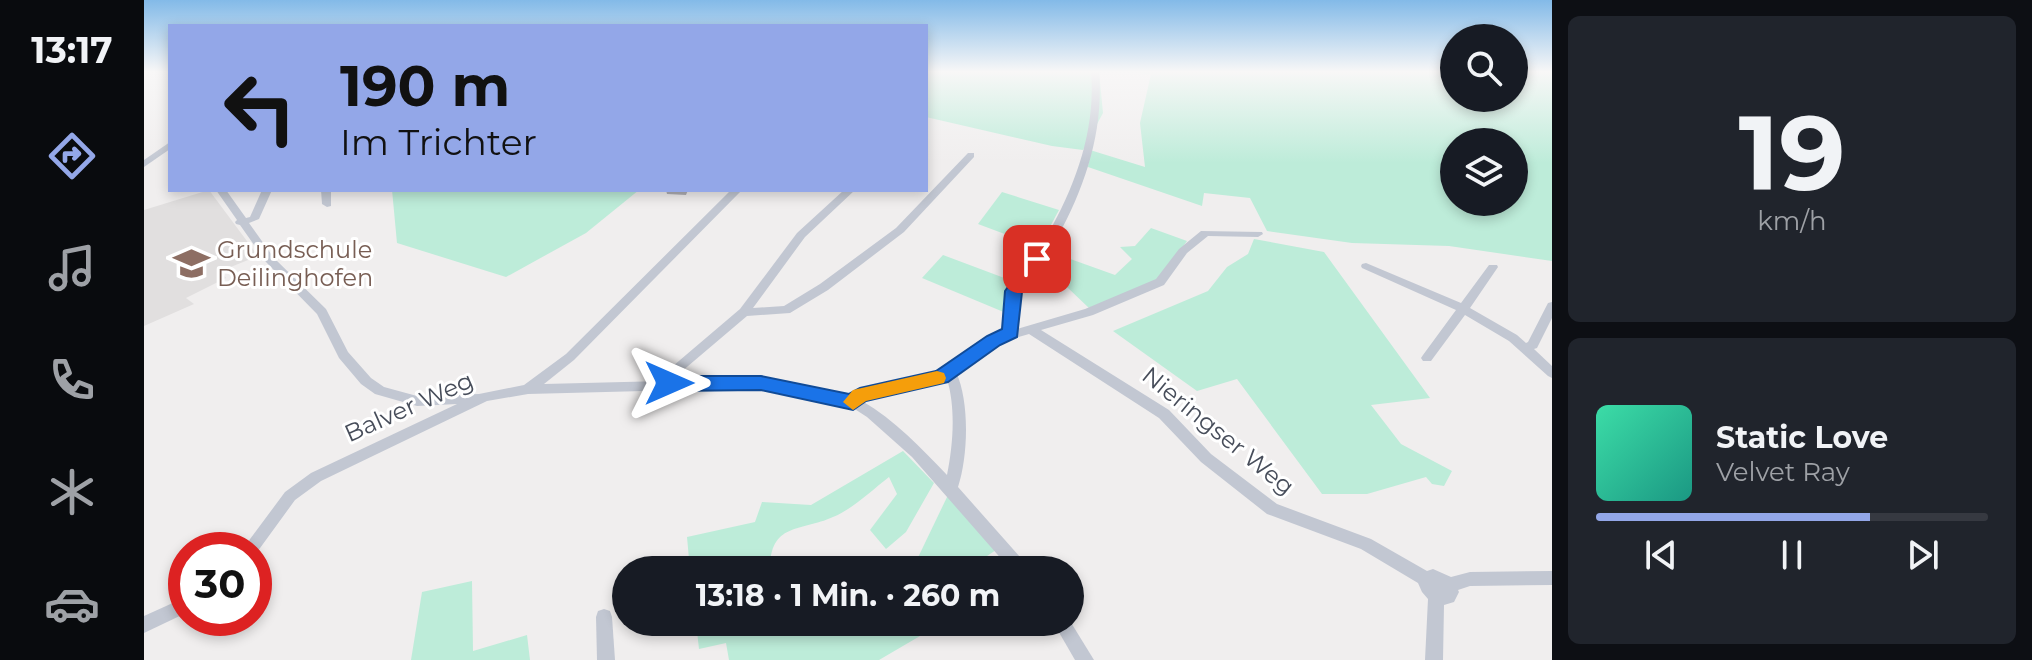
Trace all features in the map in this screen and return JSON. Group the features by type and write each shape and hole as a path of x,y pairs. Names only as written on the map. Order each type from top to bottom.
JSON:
{"street":[{"path":"1011,333 1013,291 1049,242 1076,186 1098,114 1097,102"},
{"path":"144,164 168,146"},
{"path":"744,312 786,310 824,287 900,230 971,155"},
{"path":"222,192 240,222 270,260 322,312 343,355 380,391 417,401 484,397"},
{"path":"240,222 254,219 266,192"},
{"path":"326,192 327,204"},
{"name":"Balver Weg","path":"263,532 290,496 303,485 484,397 528,389 570,357 735,192"},
{"path":"669,383 677,369 744,312 801,235 847,192"},
{"path":"853,402 860,395 951,374 993,340 1089,312 1160,282 1183,251 1205,233 1258,234"},
{"path":"1366,266 1463,309 1525,348 1552,373"},
{"path":"1427,358 1493,267"},
{"path":"1525,348 1533,345 1552,306"},
{"name":"Nieringser Weg","path":"1030,329 1164,414 1206,458 1272,509 1366,544 1426,579 1426,586 1442,590"},
{"path":"950,491 956,479 957,422 956,385 951,374"},
{"path":"528,389 761,383 853,402 877,416 906,443 1008,556"},
{"path":"1434,660 1442,590 1470,579 1552,578"},
{"path":"144,625 168,614"},
{"path":"604,617 606,660"},
{"path":"1068,636 1080,658"}],"shaded area":[{"name":"Grundschule Deilinghofen","path":"210,192 258,256 221,271 226,278 186,298 194,304 144,326 144,210"}],"green space":[{"path":"928,102 1102,102 1103,113 1083,150 1052,146 928,117"},
{"path":"1145,102 1440,102 1440,112 1528,112 1528,102 1552,102 1552,261 1449,246 1352,243 1267,231 1250,198 1204,193 1202,206 1088,167 1090,150 1145,167 1140,123"},
{"path":"392,192 637,192 586,233 506,277 397,243"},
{"path":"1002,192 1059,210 1039,247 978,224"},
{"path":"1151,228 1187,241 1158,280 1089,308 1068,288 1034,272 1048,251 1115,275 1132,259 1120,247 1135,246"},
{"path":"1254,239 1324,252 1430,398 1371,405 1401,444 1452,471 1444,486 1432,484 1426,477 1367,494 1322,494 1237,379 1197,391 1113,331 1208,291 1227,267 1248,254"},
{"path":"943,255 1015,282 1006,313 922,278"},
{"path":"903,451 934,483 906,532 886,549 870,530 897,494 889,477 840,514 781,536 771,556 689,556 687,537 755,522 762,502 811,505"},
{"path":"948,495 996,550 987,556 919,556"},
{"path":"472,581 473,651 527,635 530,660 411,660 422,592"},
{"path":"698,636 920,636 879,660 729,660 726,643 699,649"}],"slow traffic":[{"path":"853,402 860,395 937,378"}],"place":[{"name":"Grundschule Deilinghofen","path":"191,264"}],"route":[{"path":"669,383 761,383 853,402 860,395 951,374 993,340 1011,333 1013,291 1037,259"}]}
